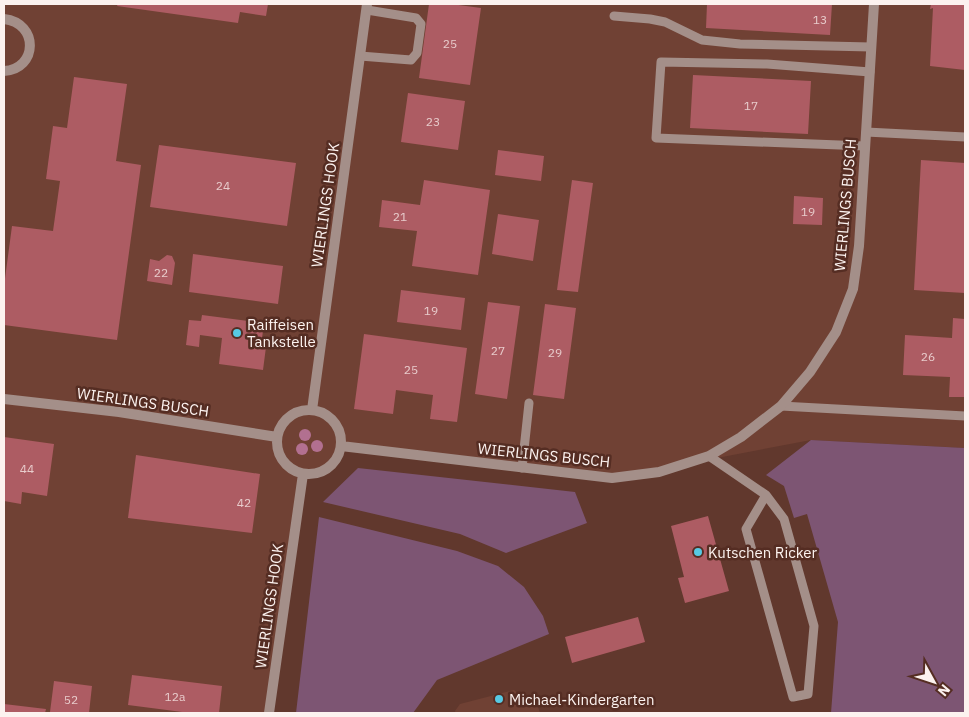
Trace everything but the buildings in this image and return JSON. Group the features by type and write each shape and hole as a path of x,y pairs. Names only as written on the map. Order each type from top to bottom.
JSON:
{"street":[{"name":"WIERLINGS BUSCH","path":"341,446 612,478 659,472 709,456 741,437 781,406 810,372 836,332 853,289 859,246 874,4"},
{"name":"WIERLINGS HOOK","path":"312,410 367,7"},
{"path":"4,19 17,22 24,28 30,46 24,62 17,68 4,71"},
{"name":"WIERLINGS BUSCH","path":"4,399 119,412 277,436"},
{"path":"312,410 322,412 331,418 341,436 341,446 339,455 327,469 318,473 303,474 291,469 282,460 277,449 277,436 281,425 289,416 300,411 312,410"},
{"name":"WIERLINGS HOOK","path":"269,713 303,474"}],"lane":[{"path":"360,56 411,60 417,53 421,24 416,18 367,7"},
{"path":"614,16 665,22 702,40 740,44 871,47"},
{"path":"865,146 656,138 661,62 766,64 870,72"},
{"path":"866,132 965,137"},
{"path":"522,468 528,403"},
{"path":"781,406 965,416"},
{"path":"709,456 766,495 784,519 814,626 808,694 793,697 746,529 766,495"}],"shaded area":[{"path":"4,4 965,4 965,448 811,440 612,478 341,446 339,455 327,469 318,473 304,474 269,713 4,713"},
{"path":"811,440 965,448 965,713 831,713 838,622 807,514 794,518 784,486 766,475"},
{"path":"358,468 575,492 587,523 506,553 460,534 323,502"},
{"path":"319,517 457,551 498,566 524,587 543,616 549,634 437,680 413,713 296,713"},
{"name":"Michael-Kindergarten","path":"514,690 520,695 524,707 537,704 540,713 456,713 455,711 460,704"}],"place":[{"name":"Raiffeisen Tankstelle","path":"237,333"},
{"name":"Kutschen Ricker","path":"698,552"},
{"name":"Michael-Kindergarten","path":"499,699"}]}
